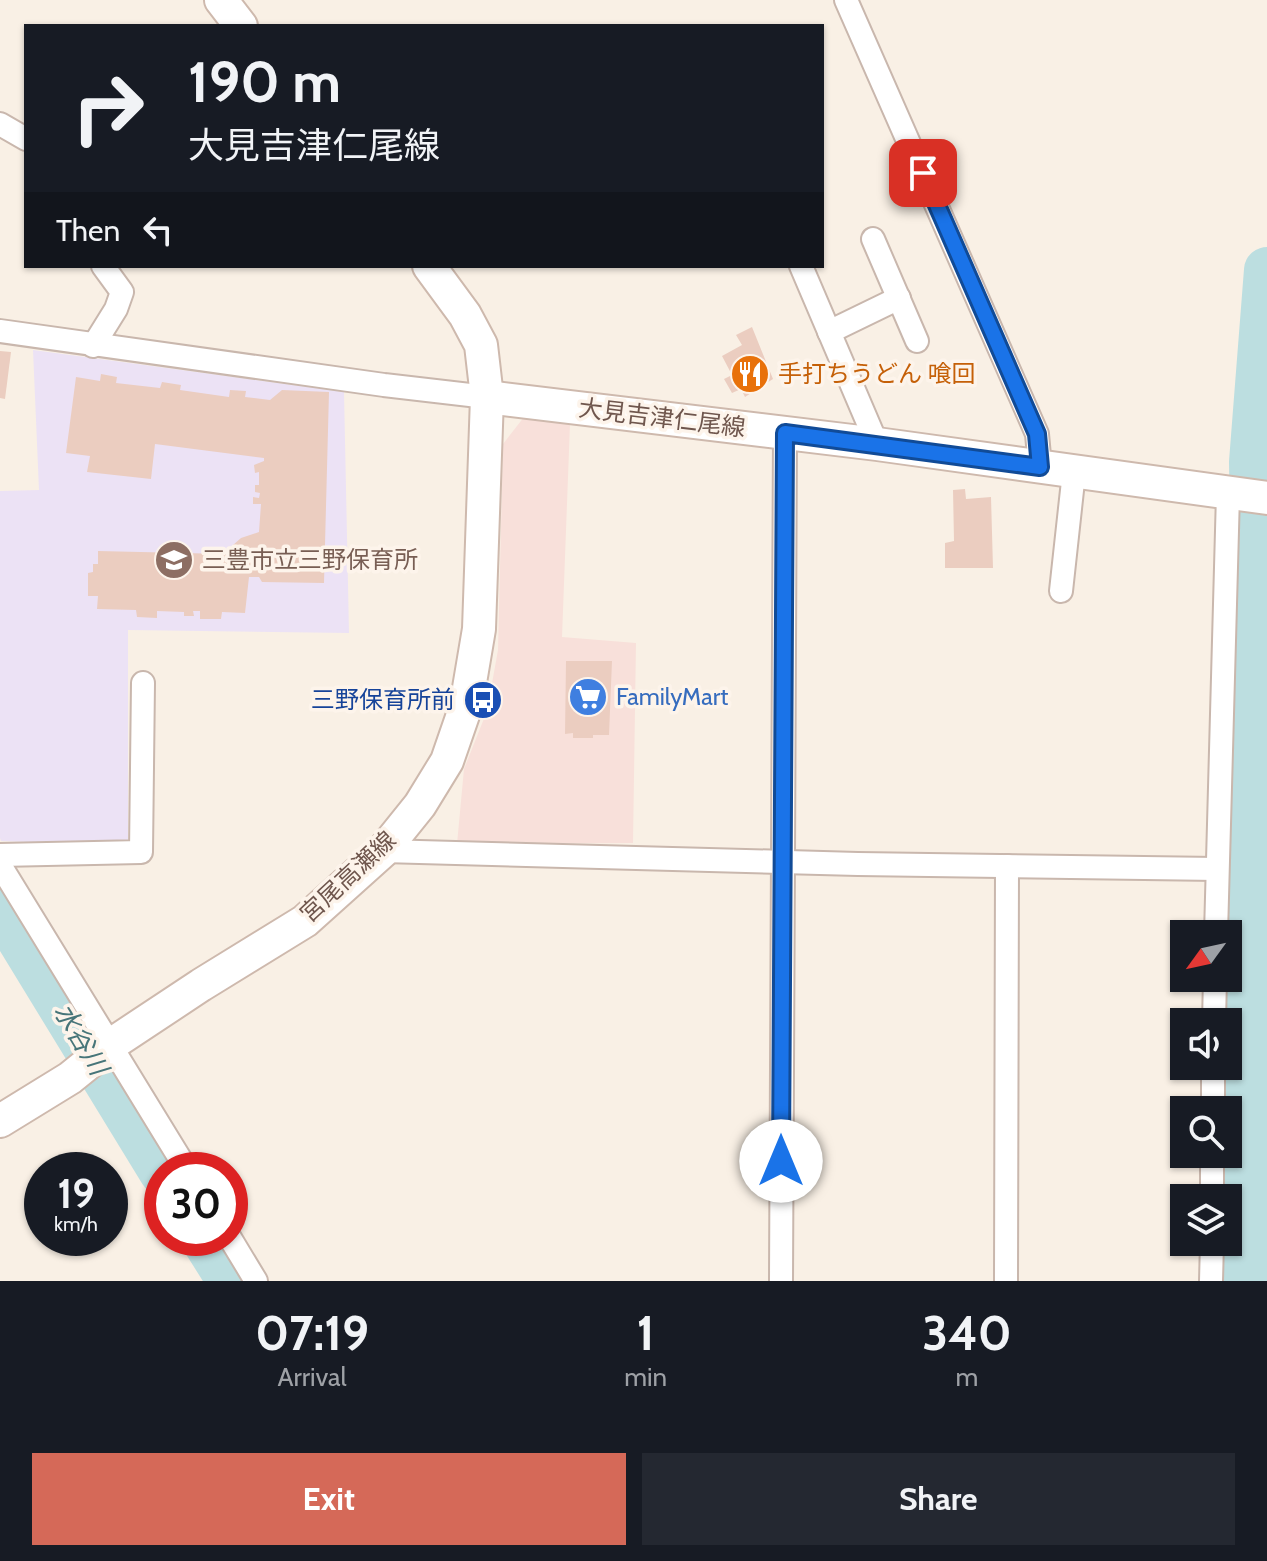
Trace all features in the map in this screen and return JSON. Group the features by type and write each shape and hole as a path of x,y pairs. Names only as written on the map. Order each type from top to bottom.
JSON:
{"main road":[{"path":"221,0 239,24"},
{"path":"430,268 465,315 481,345 487,397"},
{"name":"大見吉津仁尾線","path":"487,397 877,444 1245,496"},
{"name":"宮尾高瀬線","path":"0,1121 70,1078 111,1045 201,985 305,921 383,851 420,805 447,761 466,706 479,629 487,397"}],"street":[{"path":"846,0 1037,434 1040,467"},
{"path":"0,124 24,138"},
{"path":"873,239 917,341"},
{"path":"93,346 116,309 122,292 104,268"},
{"path":"802,268 877,444"},
{"path":"829,332 899,298"},
{"path":"0,331 487,397"},
{"path":"781,1281 785,433"},
{"path":"1061,591 1074,472"},
{"path":"1216,920 1217,869 1245,496"},
{"path":"0,855 141,852 143,683"},
{"path":"383,851 1217,869"},
{"path":"0,865 176,1152"},
{"path":"1006,1281 1007,866"},
{"path":"241,1256 256,1281"},
{"path":"1211,1281 1212,1256"}],"shaded area":[{"name":"三豊市立三野保育所","path":"33,350 344,392 349,633 128,630 128,846 1,841 0,838 0,491 39,490"},
{"path":"524,417 570,424 562,637 636,643 633,843 457,844 464,769 487,711 498,650 503,444"}],"building":[{"path":"752,327 773,379 745,397 741,389 732,393 724,379 732,375 722,356 742,345 736,335"},
{"path":"0,351 11,352 5,399 0,398"},
{"path":"101,374 117,377 116,383 160,388 162,382 181,385 180,390 229,397 230,390 246,391 245,397 270,400 282,390 329,392 324,583 262,582 259,577 249,577 245,613 222,612 221,619 200,619 200,611 193,611 194,616 184,616 184,612 157,611 157,618 137,617 136,610 97,609 98,596 88,596 88,573 93,572 93,564 98,564 98,551 226,554 226,558 241,538 259,532 261,504 253,504 253,497 259,498 260,493 255,492 255,485 259,485 259,472 255,473 254,465 264,461 264,458 155,444 151,479 87,472 90,456 66,453 76,377 100,381"},
{"path":"965,489 966,499 991,497 993,568 945,568 945,543 954,541 953,490"},
{"name":"FamilyMart","path":"566,661 612,661 609,735 573,738 573,733 565,734"}],"waterway":[{"path":"1246,1281 1245,1114 1255,646 1252,462 1267,270"},
{"name":"水谷川","path":"0,907 150,1152"},
{"name":"水谷川","path":"214,1256 230,1281"}],"place":[{"name":"手打ちうどん 喰回","path":"750,374"},
{"name":"三豊市立三野保育所","path":"174,560"},
{"name":"FamilyMart","path":"588,697"},
{"name":"三野保育所前","path":"483,700"}],"route":[{"path":"781,1161 785,433 1040,467 1037,434 923,173"}]}
